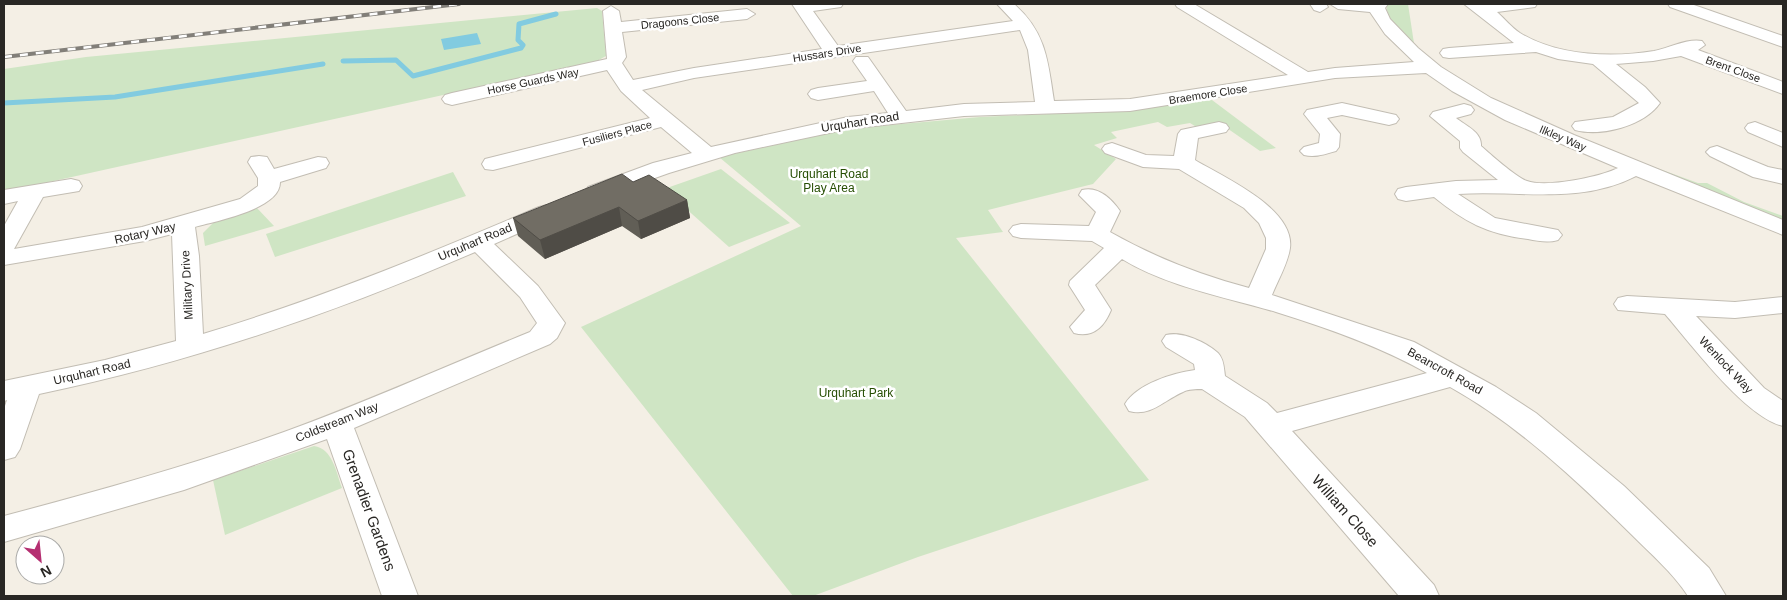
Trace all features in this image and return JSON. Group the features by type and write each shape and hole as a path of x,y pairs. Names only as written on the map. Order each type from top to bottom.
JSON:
{"street":[{"path":"801,6 835,4"},
{"path":"1005,4 1026,24 1034,37 1045,106"},
{"path":"1184,4 1306,78"},
{"path":"1338,4 1379,6"},
{"path":"1477,6 1526,4"},
{"path":"1676,4 1698,10 1783,42"},
{"path":"801,6 833,52"},
{"name":"Ilkley Way","path":"1379,6 1378,15 1403,44 1427,66 1504,112 1783,228"},
{"path":"1477,6 1508,33 1537,46 1556,52 1597,58 1620,78 1643,94 1650,103 1643,111 1616,123 1603,125 1582,119"},
{"path":"1698,10 1716,7"},
{"name":"Dragoons Close","path":"613,63 617,56 612,20 747,14"},
{"name":"Hussars Drive","path":"628,87 694,73 1026,24"},
{"path":"1458,51 1537,46"},
{"name":"Brent Close","path":"1597,58 1629,59 1689,48 1783,88"},
{"path":"862,61 900,116"},
{"path":"613,63 616,72 628,87 707,155"},
{"name":"Horse Guards Way","path":"452,98 613,63"},
{"name":"Braemore Close","path":"1130,105 1306,78 1427,66"},
{"path":"1287,81 1333,111"},
{"path":"818,94 879,85"},
{"name":"Urquhart Road","path":"16,389 134,362 330,301 402,274 633,178 707,155 787,134 900,116 964,110 1045,106 1130,105"},
{"path":"1311,151 1329,147 1330,134 1314,114 1342,110 1389,119"},
{"path":"1464,110 1440,116 1471,138 1470,148 1521,188"},
{"name":"Fusiliers Place","path":"493,164 572,153 666,120"},
{"path":"1184,163 1188,134 1219,128"},
{"path":"1756,128 1783,141"},
{"path":"1112,149 1143,161 1184,163 1252,203 1269,220 1278,238 1278,249 1256,299"},
{"path":"1717,152 1761,172 1783,177"},
{"name":"Rotary Way","path":"4,258 102,242 183,224 248,204 267,190 264,170 318,163"},
{"path":"1406,194 1463,187 1521,188 1574,186 1622,176 1635,168"},
{"path":"4,197 34,194 71,186"},
{"path":"1438,190 1470,214 1490,224 1550,235"},
{"path":"4,246 34,194"},
{"path":"1084,327 1095,317 1098,310 1082,285 1108,241 1108,211 1090,195"},
{"name":"Military Drive","path":"183,224 187,256 190,346"},
{"name":"Beancroft Road","path":"1021,231 1108,241 1200,283 1287,307 1404,348 1454,376 1525,421 1612,495 1696,578 1708,596"},
{"name":"Coldstream Way","path":"4,529 164,484 337,423 540,338 547,332 551,323 529,292 478,241"},
{"path":"1627,304 1735,310 1783,305"},
{"name":"Wenlock Way","path":"1674,308 1754,395 1783,416"},
{"path":"1140,404 1177,382 1194,379 1211,381 1208,360 1176,341"},
{"path":"1270,426 1454,376"},
{"name":"William Close","path":"1211,381 1256,410 1421,596"},
{"path":"4,449 16,389"},
{"name":"Grenadier Gardens","path":"337,423 400,596"}],"green space":[{"path":"1386,4 1408,4 1415,50 1389,21"},
{"path":"597,8 602,11 606,56 597,61 4,192 4,69 86,57"},
{"name":"Urquhart Park","path":"1212,100 1276,148 1260,151 1221,124 1198,128 1190,123 1167,127 1158,122 1111,132 1117,138 1094,145 1116,159 1093,184 988,210 1003,232 956,238 1149,480 918,557 813,596 793,596 581,327 801,226 719,157 872,124 879,126 980,117 1115,111"},
{"path":"1643,163 1698,183 1707,183 1744,202 1783,216 1783,221"},
{"path":"721,169 790,223 729,247 664,189"},
{"path":"453,172 466,196 275,257 266,234"},
{"path":"256,207 274,226 205,246 203,233 215,221"},
{"path":"314,446 330,456 342,488 225,535 213,480"}],"water":[{"path":"477,33 481,44 444,50 441,39"}],"building":[{"path":"622,174 633,182 649,175 687,200 638,221 619,207 540,240 513,218"}],"waterway":[{"path":"343,61 396,60 413,76 521,48 523,45 518,40 519,24 556,14"},
{"path":"4,103 115,97 323,64"}],"railway":[{"path":"4,57 459,4"}],"park label":[{"name":"Urquhart Road Play Area","path":"829,181"}]}
